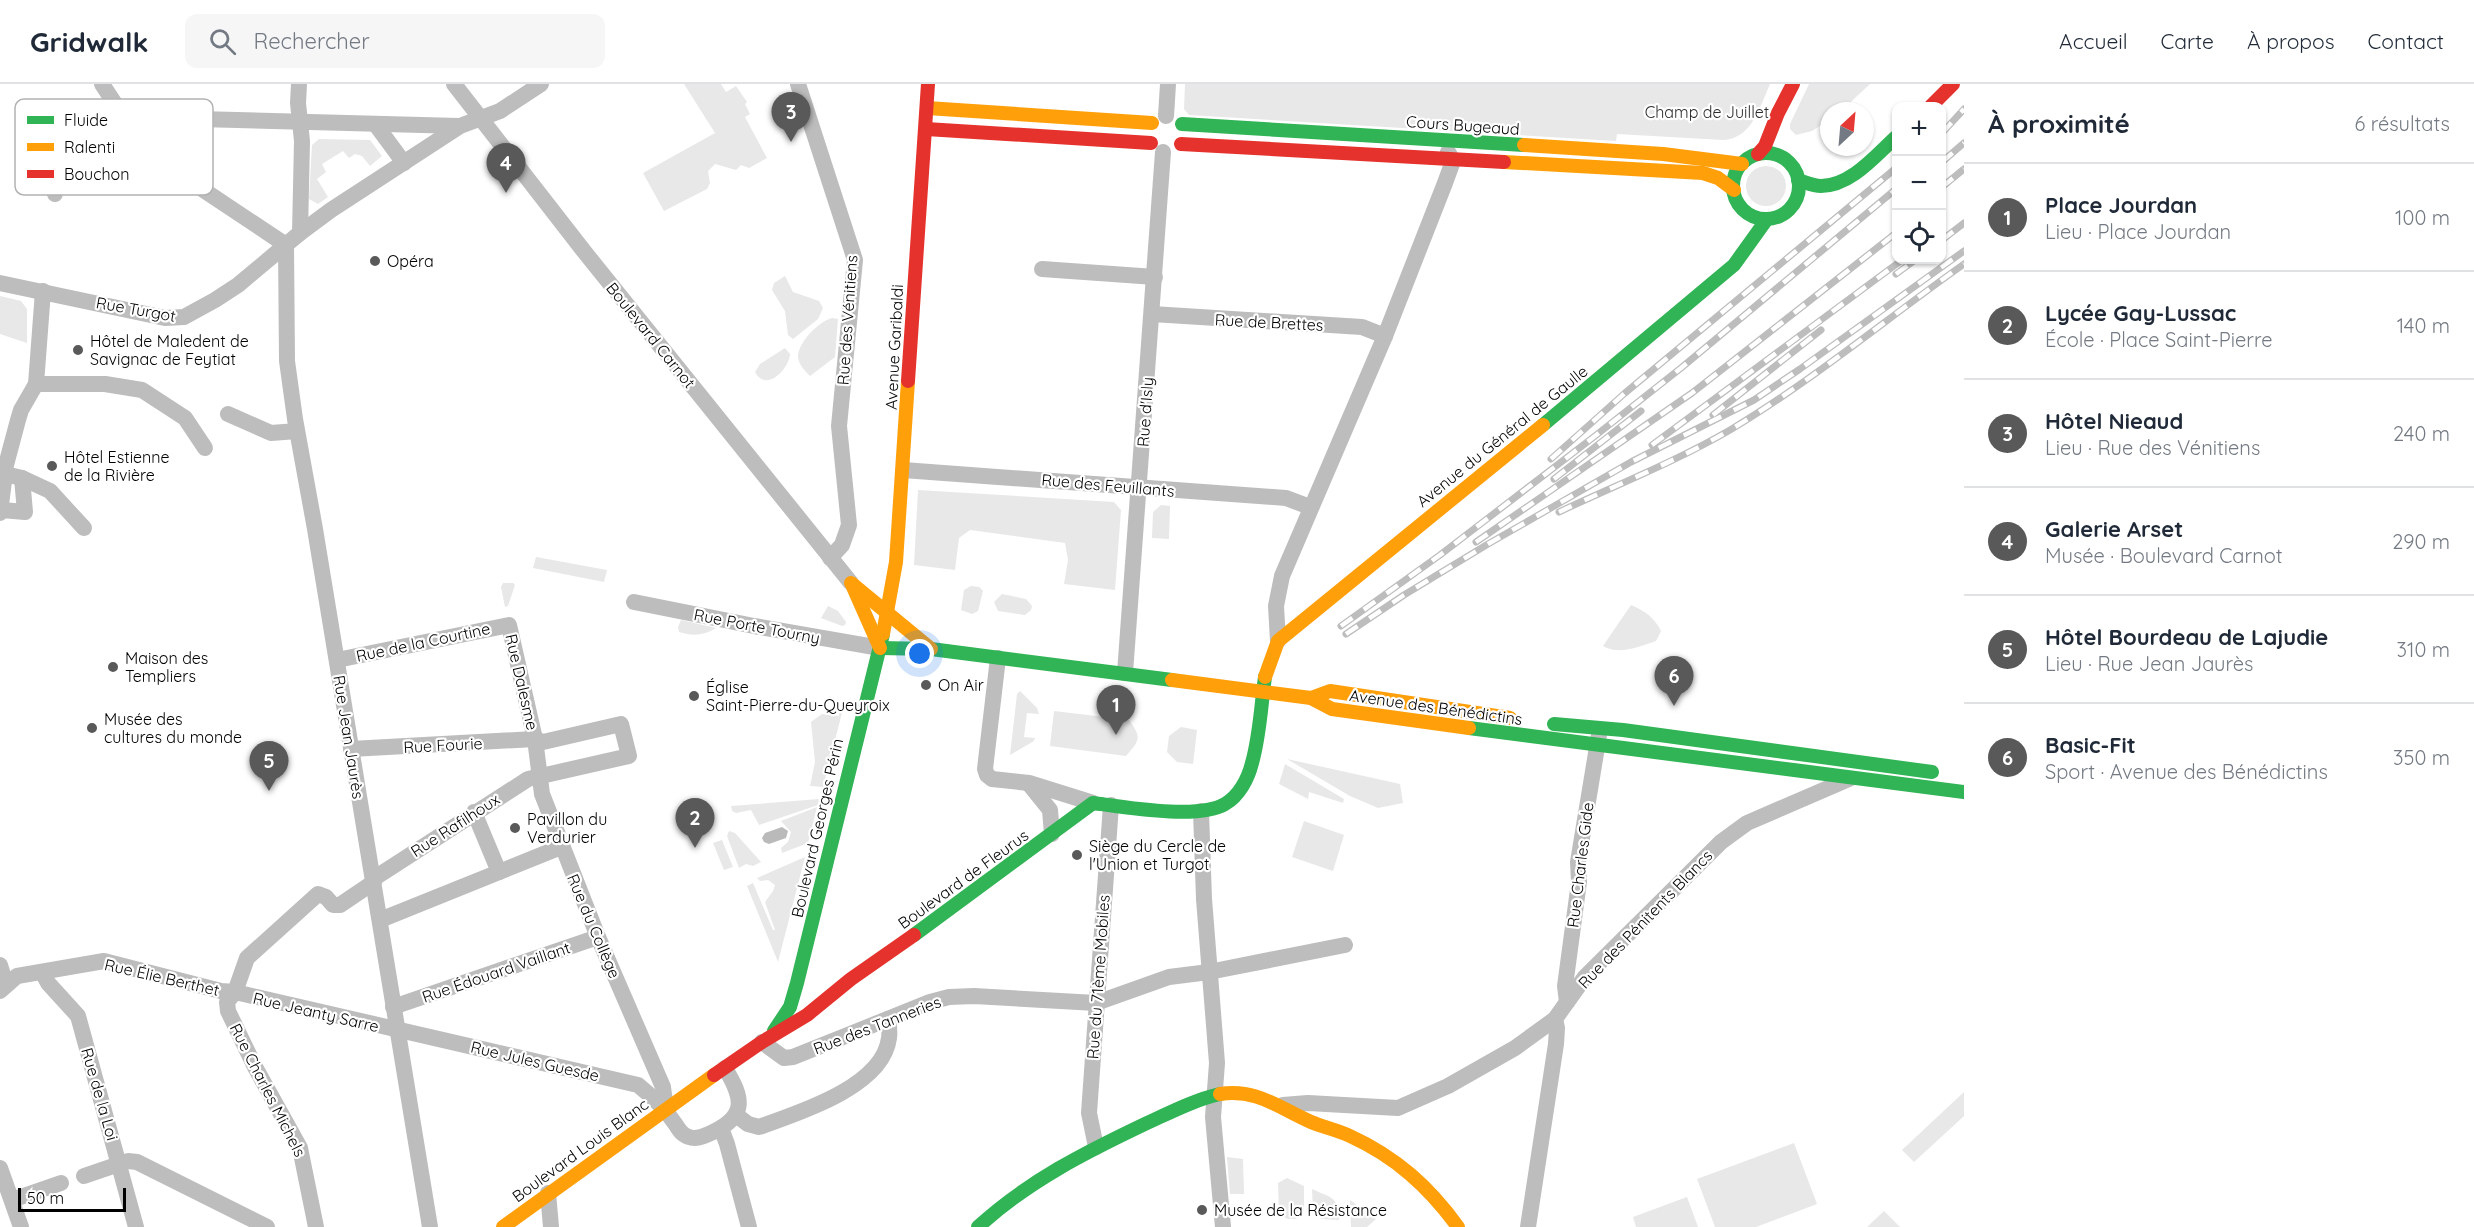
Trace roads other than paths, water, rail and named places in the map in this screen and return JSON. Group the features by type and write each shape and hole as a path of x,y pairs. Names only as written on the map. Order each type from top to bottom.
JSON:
{"main road":[{"name":"Avenue Garibaldi","path":"886,612 896,562 928,84"},
{"path":"1793,84 1778,113 1766,146 1742,164 1736,173 1734,190 1739,205 1754,217 1767,219 1784,214 1795,202 1820,187 1842,181 1892,140"},
{"path":"1783,159 1783,132 1793,84"},
{"path":"1935,102 1953,84"},
{"path":"1960,84 1964,88"},
{"path":"926,129 1174,150 1181,144 1185,134 1182,124 1177,120 927,108"},
{"path":"1157,148 1148,133 1159,119"},
{"name":"Cours Bugeaud","path":"1182,124 1663,154 1742,164"},
{"path":"1181,144 1702,173 1718,178 1734,190"},
{"path":"1758,154 1768,153 1783,159 1792,166 1799,189 1795,202"},
{"path":"1798,180 1820,187"},
{"path":"1742,252 1743,210"},
{"name":"Avenue du Général de Gaulle","path":"1278,641 1556,415 1726,272 1734,265 1767,219"},
{"path":"851,583 931,649"},
{"path":"851,583 880,648 931,649 1311,698"},
{"name":"Boulevard Georges Périn","path":"762,1042 776,1029 802,983 859,723 880,648 886,612"},
{"path":"1093,803 1201,812 1220,808 1228,803 1242,787 1256,747 1269,659 1278,641"},
{"name":"Avenue des Bénédictins","path":"1311,698 1330,691 1530,721 1599,728 1948,775"},
{"name":"Avenue des Bénédictins","path":"1311,698 1332,709 1597,746 1964,792"},
{"name":"Boulevard de Fleurus","path":"762,1042 807,1015 851,979 1093,803"},
{"name":"Boulevard de Fleurus","path":"823,984 851,979"},
{"name":"Boulevard Louis Blanc","path":"503,1227 762,1042"},
{"path":"978,1227 1024,1189 1077,1155 1199,1099 1236,1092 1252,1094 1282,1105 1306,1120 1371,1147 1413,1173 1434,1194 1458,1227"},
{"path":"1214,1095 1231,1104 1291,1119 1306,1120"},
{"path":"1231,1104 1282,1105"}],"street":[{"path":"102,84 112,99"},
{"path":"298,84 298,103 302,122 300,233"},
{"name":"Boulevard Carnot","path":"454,84 851,583"},
{"name":"Rue Turgot","path":"0,283 165,318 184,317 238,285 300,233 460,126 500,111 542,84"},
{"name":"Rue des Vénitiens","path":"798,84 855,260 839,426 849,525 842,546 830,558"},
{"path":"1159,119 1168,84"},
{"path":"213,120 460,126"},
{"path":"376,125 404,164"},
{"path":"1278,641 1276,606 1282,576 1385,336 1456,161 1448,150 1451,143 1458,141"},
{"name":"Rue d'Isly","path":"1125,673 1155,277 1157,148"},
{"path":"211,195 286,245"},
{"name":"Rue Jean Jaurès","path":"286,245 286,341 297,431 430,1227"},
{"path":"1042,269 1155,277"},
{"path":"22,478 25,512 1,512 5,470 21,410 36,384 43,291"},
{"name":"Rue de Brettes","path":"1152,314 1362,327 1385,336"},
{"path":"36,384 105,384 142,390 184,418 205,448"},
{"path":"228,414 271,433 297,431"},
{"path":"5,470 50,491 84,528"},
{"name":"Rue des Feuillants","path":"903,470 1286,498 1310,507"},
{"name":"Rue Porte Tourny","path":"634,602 880,648"},
{"name":"Rue de la Courtine","path":"336,660 509,625"},
{"name":"Rue Dalesme","path":"509,625 535,740"},
{"path":"998,658 985,769 987,775 992,779 1029,783 1093,803"},
{"name":"Rue Fourie","path":"351,749 535,740 543,742 621,724 628,756 550,775 538,775"},
{"name":"Rue Charles Gide","path":"1567,1002 1565,986 1579,882 1578,862 1599,728"},
{"name":"Rue du Collège","path":"535,740 542,794 561,846 653,1068 671,1105"},
{"name":"Rue Rafilhoux","path":"373,880 474,812 538,775"},
{"name":"Rue des Pénitents Blancs","path":"1282,1105 1308,1103 1398,1108 1448,1086 1515,1048 1555,1019 1585,977 1721,842 1747,824 1849,779"},
{"path":"1029,783 1050,810 1052,834"},
{"name":"Rue du 71ème Mobiles","path":"1096,1148 1089,1113 1111,805"},
{"path":"474,812 499,872"},
{"path":"1201,812 1203,888 1217,1063 1213,1116 1223,1227"},
{"path":"380,920 561,846"},
{"name":"Rue Élie Berthet","path":"1,989 17,976 104,961 221,991 235,992 247,958 318,894 326,897 333,905 340,905 373,880"},
{"name":"Rue Édouard Vaillant","path":"393,1007 598,938"},
{"name":"Rue des Tanneries","path":"762,1042 778,1056 793,1057 930,1002 949,997 974,996 1096,1002 1169,977 1209,972 1345,945"},
{"path":"0,965 4,978 1,989"},
{"name":"Rue de la Loi","path":"42,972 48,983 78,1016 136,1227"},
{"name":"Rue Jeanty Sarre","path":"235,992 397,1031"},
{"name":"Rue Charles Michels","path":"235,992 227,1002 228,1011 255,1067 300,1148 316,1227"},
{"path":"736,1115 748,1124 759,1127 823,1104 841,1095 858,1083 881,1057 889,1038 888,1019"},
{"path":"1528,1227 1556,1044 1555,1019"},
{"name":"Rue Jules Guesde","path":"397,1031 638,1085 671,1105"},
{"path":"638,1085 648,1077 653,1068"},
{"path":"671,1105 681,1133 690,1138 702,1137 721,1128 736,1115 740,1103 738,1089 725,1068"},
{"path":"721,1128 728,1144 749,1227"},
{"path":"84,1176 128,1161 137,1162 267,1227"},
{"path":"0,1168 21,1227"},
{"path":"12,1200 61,1183"},
{"path":"548,1193 551,1227"}],"railway":[{"path":"1946,129 1964,109"},
{"path":"1946,159 1964,143"},
{"path":"1946,184 1964,169"},
{"path":"1551,459 1625,393 1892,171"},
{"path":"1341,626 1440,555 1595,436 1681,368 1892,192"},
{"path":"1946,237 1964,223"},
{"path":"1476,542 1692,393 1892,236"},
{"path":"1346,634 1404,595 1488,544 1631,462 1754,400 1964,251"},
{"path":"1652,445 1897,264"},
{"path":"1896,274 1910,264"},
{"path":"1559,512 1667,463 1730,430 1820,370 1964,264"},
{"path":"1713,415 1821,330"},
{"path":"1554,479 1641,411"}],"place":[{"name":"Hôtel Nieaud","path":"791,142"},
{"name":"Galerie Arset","path":"506,193"},
{"name":"Opéra","path":"375,261"},
{"name":"Hôtel de Maledent de Savignac de Feytiat","path":"78,350"},
{"name":"Hôtel Estienne de la Rivière","path":"52,466"},
{"name":"Maison des Templiers","path":"113,667"},
{"name":"On Air","path":"926,685"},
{"name":"Église Saint-Pierre-du-Queyroix","path":"694,696"},
{"name":"Basic-Fit","path":"1674,706"},
{"name":"Musée des cultures du monde","path":"92,728"},
{"name":"Place Jourdan","path":"1116,735"},
{"name":"Hôtel Bourdeau de Lajudie","path":"269,791"},
{"name":"Pavillon du Verdurier","path":"515,828"},
{"name":"Lycée Gay-Lussac","path":"695,848"},
{"name":"Siège du Cercle de l'Union et Turgot","path":"1077,855"},
{"name":"Musée de la Résistance","path":"1202,1210"}],"park label":[{"name":"Champ de Juillet","path":"1707,112"}]}
